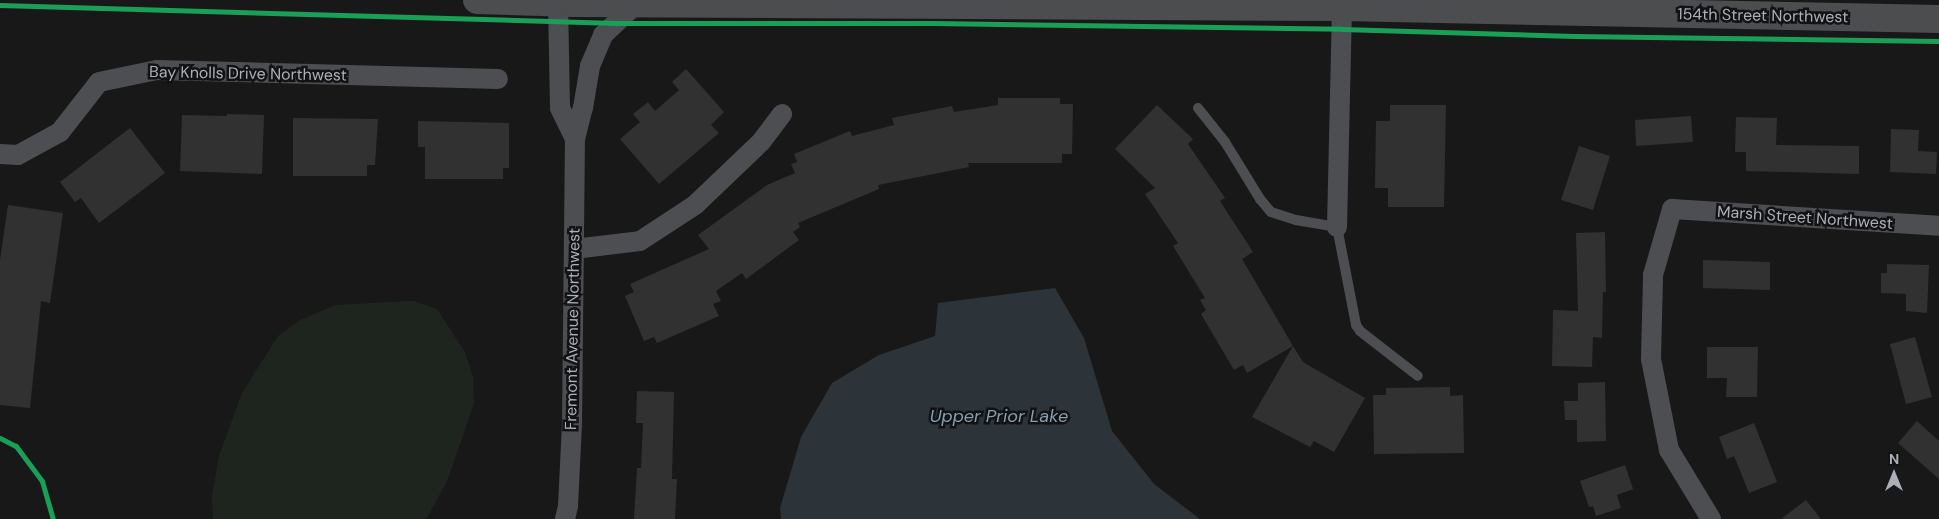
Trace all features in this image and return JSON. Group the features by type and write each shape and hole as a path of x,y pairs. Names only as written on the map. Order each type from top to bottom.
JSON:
{"street":[{"name":"154th Street Northwest","path":"477,0 636,3 1342,4 1939,19"},
{"name":"Fremont Avenue Northwest","path":"558,1 560,108 575,139"},
{"name":"Fremont Avenue Northwest","path":"565,519 568,506 572,424 575,139 583,108 590,66 603,35 636,3"},
{"path":"1336,227 1342,4"},
{"name":"Bay Knolls Drive Northwest","path":"0,154 18,155 60,132 99,82 157,70 498,78"},
{"path":"574,249 640,241 695,205 762,142 782,114"},
{"name":"Marsh Street Northwest","path":"1711,519 1669,450 1650,359 1653,275 1672,210 1939,226"}],"lane":[{"path":"1198,108 1225,142 1260,199 1271,212 1296,220 1336,227 1356,325 1360,331 1418,376"}],"shaded area":[{"path":"413,301 437,309 465,352 473,377 474,404 447,481 428,516 425,519 213,519 212,497 219,456 242,393 278,336 300,320 336,305"}],"water":[{"name":"Upper Prior Lake","path":"1055,288 1084,338 1112,431 1154,484 1200,519 781,519 780,508 801,437 832,383 879,355 935,336 938,303"}],"building":[{"path":"686,69 724,112 711,125 719,133 659,184 620,139 640,122 633,114 648,102 655,111 679,90 672,82"},
{"path":"998,98 1060,98 1060,104 1073,104 1072,154 1062,154 1062,163 968,163 969,167 878,185 879,189 798,223 800,227 793,232 799,240 746,279 742,273 716,291 721,301 713,304 719,316 657,343 654,337 644,341 625,296 634,292 630,284 709,249 698,235 767,185 795,173 791,164 797,162 794,154 850,131 852,136 894,125 892,118 952,106 954,112 998,105"},
{"path":"1157,105 1193,139 1188,144 1225,198 1220,201 1253,252 1242,259 1293,346 1247,373 1243,365 1234,370 1201,314 1206,310 1200,300 1205,298 1173,246 1178,243 1145,194 1155,188 1115,149"},
{"path":"1390,105 1446,105 1444,207 1388,207 1388,188 1375,188 1376,121 1390,121"},
{"path":"227,114 264,115 262,174 180,171 182,115 227,116"},
{"path":"1691,116 1693,142 1636,146 1635,120"},
{"path":"1736,117 1777,118 1776,145 1859,146 1859,174 1746,171 1746,152 1735,152"},
{"path":"293,118 378,119 375,165 367,165 367,176 293,176"},
{"path":"418,121 509,123 509,168 503,168 503,179 425,179 425,147 418,147"},
{"path":"130,128 165,173 99,223 81,198 75,202 60,182"},
{"path":"1891,129 1919,130 1918,151 1937,152 1936,174 1890,172"},
{"path":"1579,146 1610,156 1593,210 1561,200"},
{"path":"8,205 63,213 50,303 41,301 30,408 0,405 0,260"},
{"path":"1605,232 1606,292 1603,292 1602,338 1593,337 1592,367 1552,366 1553,310 1578,311 1576,233"},
{"path":"1703,260 1770,262 1770,290 1703,288"},
{"path":"1887,264 1929,265 1927,313 1906,311 1906,294 1881,293 1881,273 1887,273"},
{"path":"1915,337 1932,397 1906,404 1890,344"},
{"path":"1293,346 1303,362 1365,398 1334,452 1314,441 1310,447 1252,417"},
{"path":"1707,347 1758,347 1757,397 1726,397 1727,378 1707,378"},
{"path":"1605,382 1606,441 1577,442 1577,420 1565,420 1564,401 1578,401 1578,383"},
{"path":"1450,387 1450,396 1463,395 1464,453 1374,454 1373,395 1386,395 1386,388"},
{"path":"637,391 674,392 672,479 677,479 675,519 634,519 637,468 641,468 643,423 636,423"},
{"path":"1917,421 1939,441 1939,479 1898,443"},
{"path":"1754,423 1777,482 1749,493 1734,456 1727,459 1719,437"},
{"path":"1625,465 1633,489 1617,495 1621,508 1596,516 1593,506 1589,507 1580,481"},
{"path":"1806,500 1821,519 1781,519"}],"cycle path":[{"path":"0,5 616,23 933,23 1342,29 1575,36 1939,41"},
{"path":"0,438 16,446 42,481 53,519"}]}
